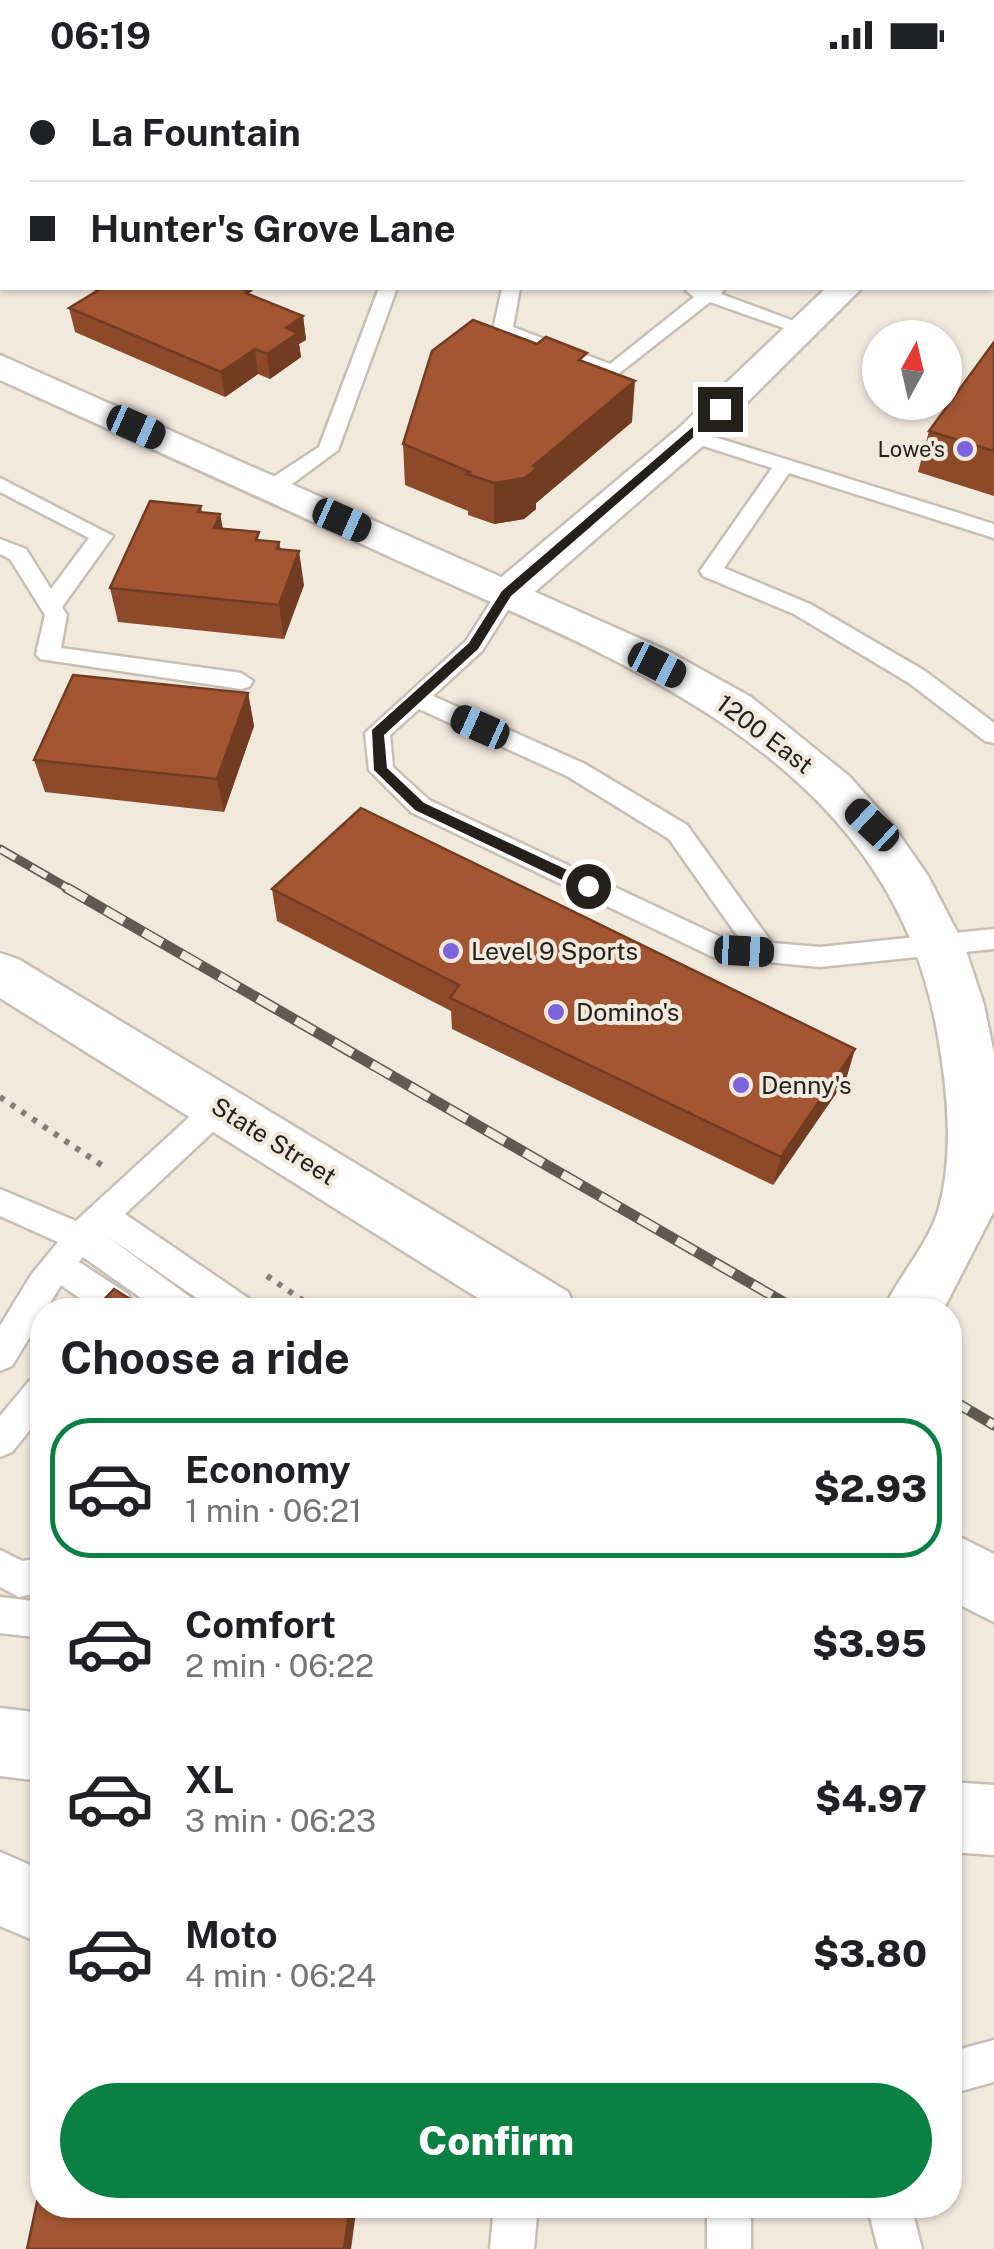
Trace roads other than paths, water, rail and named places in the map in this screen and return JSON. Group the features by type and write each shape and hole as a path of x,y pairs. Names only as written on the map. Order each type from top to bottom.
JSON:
{"main road":[{"path":"506,594 692,436 844,290"},
{"name":"1200 East","path":"0,366 506,594 702,689 732,706 807,764 872,825 973,941 983,1107 978,1160 968,1206 918,1298"},
{"name":"State Street","path":"0,973 528,1298"},
{"path":"962,1571 994,1590"},
{"path":"0,1742 30,1746"},
{"path":"962,1817 994,1820"},
{"path":"0,1887 30,1888"},
{"path":"0,1887 30,1902"}],"lane":[{"path":"272,488 328,450 387,290"},
{"path":"510,290 503,330 612,372 712,291 805,329"},
{"path":"692,436 994,531"},
{"path":"786,464 711,570 802,609 917,676 994,736"},
{"path":"0,484 102,536 51,606"},
{"path":"0,546 18,554 56,614 48,654 242,681"},
{"path":"506,594 474,646 377,734 381,770 420,806 723,950 820,957 973,941"},
{"path":"416,698 576,770 678,832 764,952"},
{"path":"37,1298 58,1266 92,1227 219,1108"},
{"path":"0,1202 92,1227 219,1298"},
{"path":"92,1227 170,1298"},
{"path":"58,1266 108,1298"},
{"path":"0,1356 30,1309"},
{"path":"0,1441 30,1405"},
{"path":"0,1567 18,1579 30,1578"},
{"path":"0,1615 30,1619"},
{"path":"962,2069 994,2060"},
{"path":"512,2249 515,2218"},
{"path":"728,2218 728,2249"},
{"path":"892,2218 900,2249"}],"railway":[{"path":"0,849 71,890"},
{"path":"67,888 776,1298"},
{"path":"962,1406 994,1425"}],"place":[{"name":"Lowe's","path":"965,449"},
{"name":"Level 9 Sports","path":"451,951"},
{"name":"Domino's","path":"556,1012"},
{"name":"Denny's","path":"741,1085"}]}
